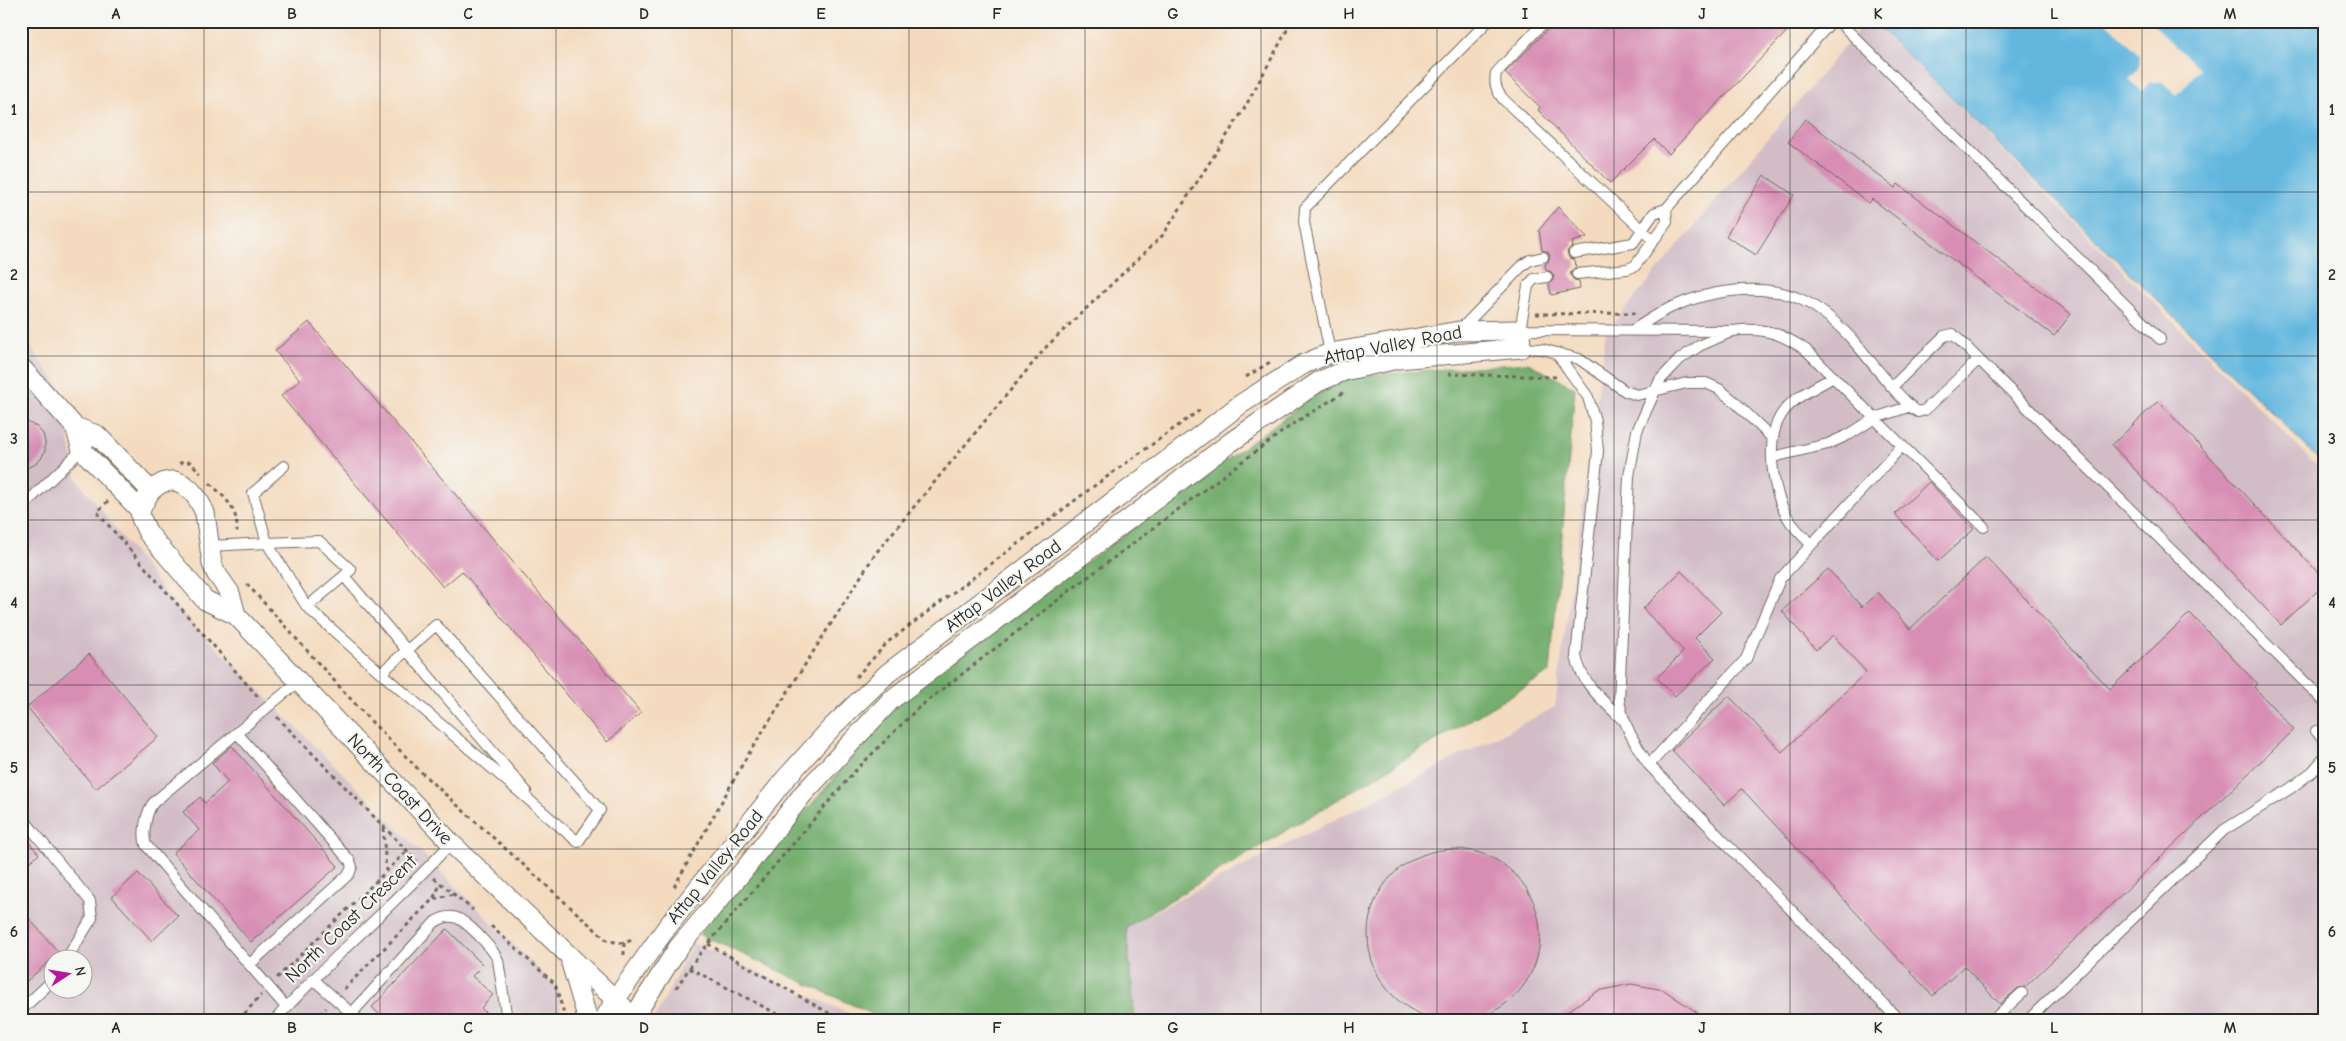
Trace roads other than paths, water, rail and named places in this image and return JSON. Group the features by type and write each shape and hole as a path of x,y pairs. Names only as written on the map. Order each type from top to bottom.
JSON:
{"street":[{"name":"Attap Valley Road","path":"604,1020 615,1000 661,935 785,779 833,726 888,673 1241,404 1304,364 1330,353 1459,331 1521,331"},
{"name":"Attap Valley Road","path":"633,1018 678,948 744,870 803,794 891,700 1231,442 1318,382 1344,372 1521,331"},
{"path":"21,367 75,427 82,450 140,510 150,491 97,436 75,427"},
{"name":"North Coast Drive","path":"150,491 169,480 178,480 186,486 202,506 205,513 216,573 230,593 236,615"},
{"name":"North Coast Drive","path":"140,510 141,518 148,533 205,600 236,615 451,843 633,1018"},
{"path":"785,779 803,794"},
{"name":"North Coast Drive","path":"569,957 588,1020"}],"lane":[{"path":"1330,353 1304,222 1306,208 1488,21"},
{"path":"1545,21 1496,72 1494,80 1497,92 1653,240"},
{"path":"1574,253 1633,243 1654,213 1666,209 1832,21"},
{"path":"1838,21 2160,339"},
{"path":"1577,274 1635,266 1667,222 1666,209"},
{"path":"1459,331 1523,265 1530,260 1543,257"},
{"path":"1521,331 1529,284 1534,280 1547,277"},
{"path":"1632,330 1663,312 1692,299 1720,292 1754,288 1779,291 1803,299 1824,312 1852,338 1918,412 1925,410 1978,360"},
{"path":"1521,331 1765,330 1787,337 1806,350 1834,377 1984,527"},
{"path":"1521,331 1542,349 1579,360 1625,391 1638,395 1687,383 1706,383 1719,389 1730,398 1773,439"},
{"path":"1733,331 1699,346 1680,359 1660,380 1637,431 1629,476 1619,701 1622,719 1629,734 1649,765 1899,1020"},
{"path":"1893,386 1948,334 1953,334 2325,702"},
{"path":"1557,354 1572,378 1588,397 1595,421 1598,451 1576,656 1578,670 1598,697 1622,719"},
{"path":"1811,544 1790,522 1781,504 1772,468 1773,439 1782,414 1800,396 1834,377"},
{"path":"1772,457 1828,444 1850,434 1875,418 1911,406"},
{"path":"21,508 97,436"},
{"path":"1649,765 1746,659 1780,579 1902,446"},
{"path":"284,466 254,493 266,543 307,607 381,674 578,842 600,810 436,626 381,674"},
{"path":"210,546 319,541 350,570 307,607"},
{"path":"344,576 544,813"},
{"path":"286,1007 146,845 144,835 151,805 299,681"},
{"path":"2316,730 2325,740"},
{"path":"237,733 350,861 352,867 349,874 250,964"},
{"path":"2028,1020 2224,830 2291,788 2313,771 2325,757"},
{"path":"21,816 90,901 92,918 73,948"},
{"name":"North Coast Crescent","path":"275,1020 313,979 426,871 451,843"},
{"path":"313,979 355,1016 434,922 442,918 453,917 461,919 494,952 498,960 507,1020"},
{"path":"661,935 678,948"},
{"path":"21,1010 42,992"},
{"path":"1994,1020 2022,993"}],"water":[{"path":"1873,21 2325,21 2325,465"}]}
